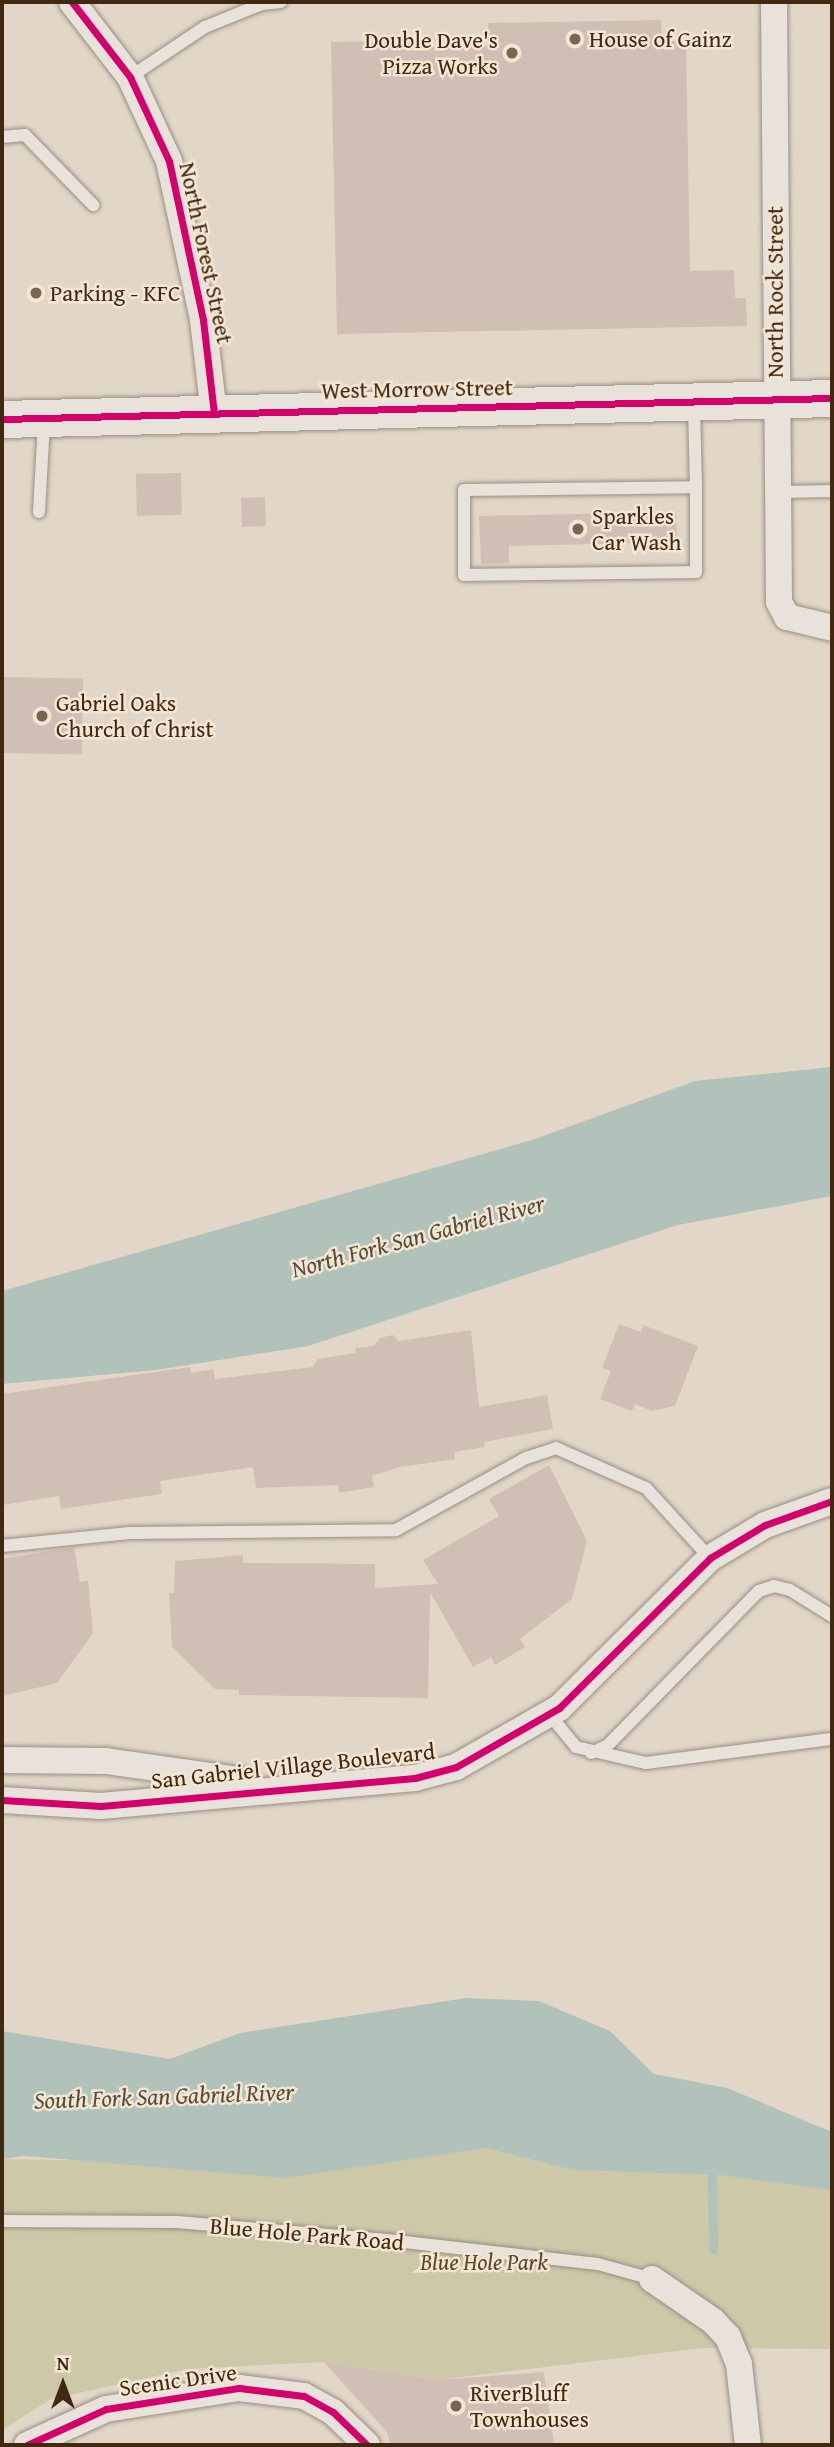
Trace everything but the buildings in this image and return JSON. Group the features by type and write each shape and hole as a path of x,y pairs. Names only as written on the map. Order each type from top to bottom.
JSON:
{"street":[{"name":"North Forest Street","path":"72,2 130,76 169,161 181,205 215,413"},
{"name":"North Rock Street","path":"774,2 779,602 787,617 832,628"},
{"name":"West Morrow Street","path":"2,419 832,398"},
{"name":"San Gabriel Village Boulevard","path":"2,1800 101,1806 285,1786 415,1777 456,1767 551,1715 710,1558 765,1525 832,1501"},
{"name":"San Gabriel Village Boulevard","path":"2,1760 106,1761 285,1786"},
{"path":"652,2279 713,2321 728,2337 739,2364 748,2445"},
{"name":"Scenic Drive","path":"27,2445 106,2409 239,2388 304,2396 333,2412 367,2445"}],"lane":[{"path":"130,76 205,27 262,4 281,2"},
{"path":"2,136 25,135 93,205"},
{"path":"694,402 696,487 696,572 464,575 464,490 696,487"},
{"path":"39,512 45,417"},
{"path":"777,492 832,491"},
{"path":"2,1546 129,1533 396,1530 526,1458 556,1448 646,1488 710,1558"},
{"path":"591,1753 607,1746 758,1591 774,1586 790,1590 832,1616"},
{"path":"551,1715 576,1747 591,1753 646,1763 832,1739"},
{"name":"Blue Hole Park Road","path":"2,2221 177,2222 387,2240 598,2264 652,2279"}],"green space":[{"name":"Blue Hole Park","path":"486,2148 572,2170 832,2176 832,2349 702,2348 439,2380 324,2362 188,2369 51,2399 2,2430 2,2159 365,2165"}],"water":[{"name":"North Fork San Gabriel River","path":"832,1067 832,1196 678,1225 308,1346 156,1370 2,1384 2,1291 532,1140 695,1081"},
{"name":"South Fork San Gabriel River","path":"466,1998 539,2001 610,2031 654,2074 727,2088 832,2132 832,2190 720,2175 572,2170 486,2148 286,2178 25,2156 2,2159 2,2031 170,2059 240,2033"}],"waterway":[{"path":"712,2164 713,2249"}],"cycle path":[{"path":"72,2 130,77 169,161 203,320 214,413"},
{"path":"2,419 832,398"},
{"path":"2,1800 101,1806 415,1778 456,1767 559,1708 710,1558 765,1525 832,1501"},
{"path":"27,2445 106,2409 239,2388 304,2396 333,2412 367,2445"}],"place":[{"name":"House of Gainz","path":"575,39"},
{"name":"Double Dave's Pizza Works","path":"512,53"},
{"name":"Parking - KFC","path":"36,293"},
{"name":"Sparkles Car Wash","path":"578,529"},
{"name":"Gabriel Oaks Church of Christ","path":"42,716"},
{"name":"RiverBluff Townhouses","path":"456,2406"}]}
